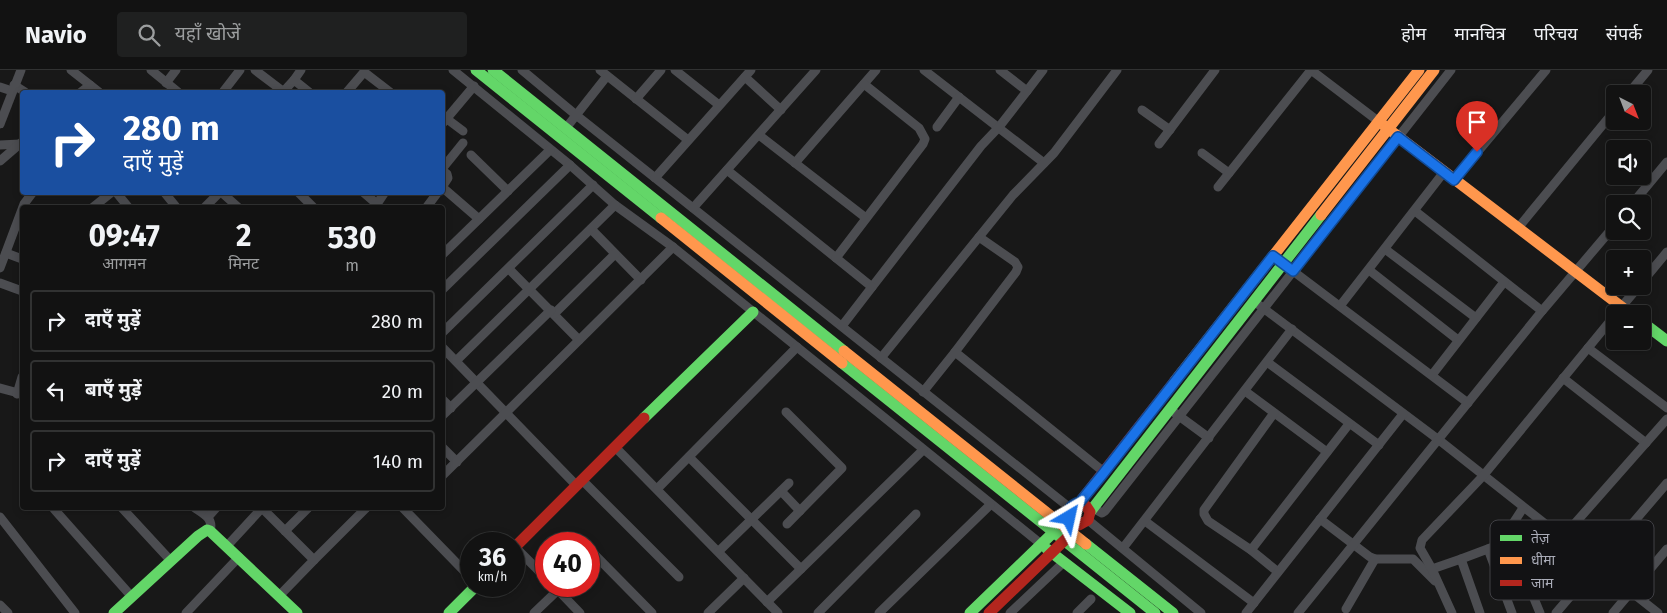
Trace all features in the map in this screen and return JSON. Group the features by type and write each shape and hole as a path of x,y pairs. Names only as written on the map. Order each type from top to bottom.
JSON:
{"street":[{"path":"0,124 21,70"},
{"path":"70,70 96,90"},
{"path":"151,70 176,90"},
{"path":"166,82 176,70"},
{"path":"225,90 240,70"},
{"path":"255,70 281,90"},
{"path":"286,90 301,70"},
{"path":"453,70 616,205 673,247 990,505 1130,613"},
{"path":"476,70 551,123 566,128 762,300 1067,517 1081,523 1122,548 1201,613"},
{"path":"493,70 610,176 623,180 1067,517"},
{"path":"522,70 576,116 882,358 1067,517"},
{"path":"636,99 661,70"},
{"path":"675,70 689,74 720,105"},
{"path":"693,208 816,70"},
{"path":"795,163 876,70"},
{"path":"924,70 1044,163"},
{"path":"1000,70 1027,91"},
{"path":"842,326 981,146 999,127 1043,70"},
{"path":"882,358 1013,195 1054,153 1117,70"},
{"path":"1159,144 1215,70"},
{"path":"1218,186 1311,70 1576,272 1610,305"},
{"path":"970,613 1067,517 1419,70"},
{"path":"989,613 1081,523 1434,70"},
{"path":"1081,523 1105,511 1451,70"},
{"path":"1454,180 1546,70"},
{"path":"1636,85 1648,70"},
{"path":"349,90 363,71 387,90"},
{"path":"566,128 604,73 688,140"},
{"path":"655,178 748,73 781,110"},
{"path":"294,80 306,90"},
{"path":"836,258 925,139 919,128 864,84"},
{"path":"84,90 90,85"},
{"path":"463,132 445,121 474,86"},
{"path":"0,87 20,90"},
{"path":"937,127 959,97"},
{"path":"1142,110 1170,130"},
{"path":"1518,228 1606,121"},
{"path":"759,134 866,218"},
{"path":"0,145 20,143"},
{"path":"445,165 463,143"},
{"path":"0,161 20,144"},
{"path":"445,252 550,150"},
{"path":"1202,153 1229,173"},
{"path":"471,155 508,191"},
{"path":"1640,195 1667,162"},
{"path":"445,287 570,165"},
{"path":"727,170 872,287"},
{"path":"1340,306 1444,172"},
{"path":"445,330 595,187 610,176"},
{"path":"445,190 479,219"},
{"path":"96,205 108,195"},
{"path":"118,195 127,205"},
{"path":"166,195 175,205"},
{"path":"207,205 217,195"},
{"path":"223,195 235,205"},
{"path":"301,195 311,205"},
{"path":"366,195 378,205"},
{"path":"456,361 616,205"},
{"path":"1415,211 1542,311"},
{"path":"0,268 20,215"},
{"path":"591,229 641,280"},
{"path":"923,392 1018,267 1015,262 979,236"},
{"path":"1298,613 1542,311 1606,236"},
{"path":"445,473 673,247"},
{"path":"1385,248 1476,318"},
{"path":"1651,271 1667,252"},
{"path":"6,253 20,258"},
{"path":"445,413 615,254"},
{"path":"1273,256 1468,403"},
{"path":"1659,262 1667,268"},
{"path":"509,268 579,340"},
{"path":"1369,270 1458,340"},
{"path":"1432,375 1504,282"},
{"path":"1,286 20,291"},
{"path":"762,300 770,290"},
{"path":"1623,305 1631,295"},
{"path":"1253,300 1439,440 1539,520"},
{"path":"525,537 615,446 754,312"},
{"path":"1452,613 1420,548 1422,540 1483,476 1606,326"},
{"path":"1651,328 1665,337"},
{"path":"1122,548 1292,329"},
{"path":"658,488 797,347"},
{"path":"1588,348 1667,408"},
{"path":"445,349 476,383 679,577"},
{"path":"955,352 1104,472"},
{"path":"1267,362 1379,445"},
{"path":"1563,378 1646,443"},
{"path":"0,388 20,394"},
{"path":"1245,391 1327,452"},
{"path":"445,402 451,408"},
{"path":"1169,409 1209,438"},
{"path":"786,412 842,468 787,524"},
{"path":"1274,413 1204,510 1204,514 1208,521 1251,550 1278,572"},
{"path":"1246,613 1403,414"},
{"path":"1578,520 1667,419"},
{"path":"1251,550 1349,424"},
{"path":"615,446 778,613"},
{"path":"445,450 457,462"},
{"path":"767,602 923,450"},
{"path":"689,457 800,568"},
{"path":"719,551 790,483"},
{"path":"1635,520 1667,483"},
{"path":"781,491 800,511"},
{"path":"879,613 990,505"},
{"path":"1067,517 1086,506 1081,523"},
{"path":"1516,520 1524,508"},
{"path":"55,510 132,597"},
{"path":"124,510 171,561"},
{"path":"198,510 208,517 211,523 210,531"},
{"path":"208,517 214,510"},
{"path":"227,546 260,510"},
{"path":"264,510 314,560"},
{"path":"285,531 306,510"},
{"path":"280,595 364,510"},
{"path":"408,510 460,566"},
{"path":"818,613 916,514"},
{"path":"0,517 75,613"},
{"path":"1320,519 1365,554 1375,559 1413,558 1442,590"},
{"path":"1145,520 1254,604"},
{"path":"1081,523 1155,613"},
{"path":"1081,523 1173,613"},
{"path":"114,613 204,531 210,531 297,613"},
{"path":"1654,563 1667,548"},
{"path":"1432,569 1488,549 1490,554"},
{"path":"186,613 239,557"},
{"path":"525,558 535,568"},
{"path":"1346,609 1375,559"},
{"path":"1461,559 1480,613"},
{"path":"600,560 652,613"},
{"path":"1010,613 1064,562"},
{"path":"708,613 744,578"},
{"path":"449,613 465,597"},
{"path":"534,613 548,597"},
{"path":"565,597 580,613"},
{"path":"1077,613 1091,599"},
{"path":"1507,600 1512,613"},
{"path":"1535,600 1540,613"},
{"path":"1556,613 1567,600"},
{"path":"1613,613 1624,600"},
{"path":"1641,600 1658,613"},
{"path":"0,605 8,613"}],"traffic: fast":[{"path":"476,70 661,218"},
{"path":"493,70 844,351"},
{"path":"1090,512 1321,215"},
{"path":"644,418 753,312"},
{"path":"1651,329 1667,341"},
{"path":"842,363 1155,613"},
{"path":"970,613 1058,528"},
{"path":"114,613 198,536 207,530 297,613"},
{"path":"1086,544 1173,613"},
{"path":"1047,549 1130,613"},
{"path":"449,613 465,597"}],"traffic: slow":[{"path":"1175,381 1419,70"},
{"path":"1321,215 1434,70"},
{"path":"1382,124 1619,305"},
{"path":"661,218 842,363"},
{"path":"844,351 1086,544"}],"traffic: jam":[{"path":"1080,502 1090,512 1088,520 1079,525 1074,523 1069,517 1070,510 1080,502 1175,381"},
{"path":"525,537 644,418"},
{"path":"989,613 1069,536"}],"route":[{"path":"1069,518 1070,508 1080,502 1102,475 1273,256 1293,271 1398,137 1454,180 1477,152"}]}
